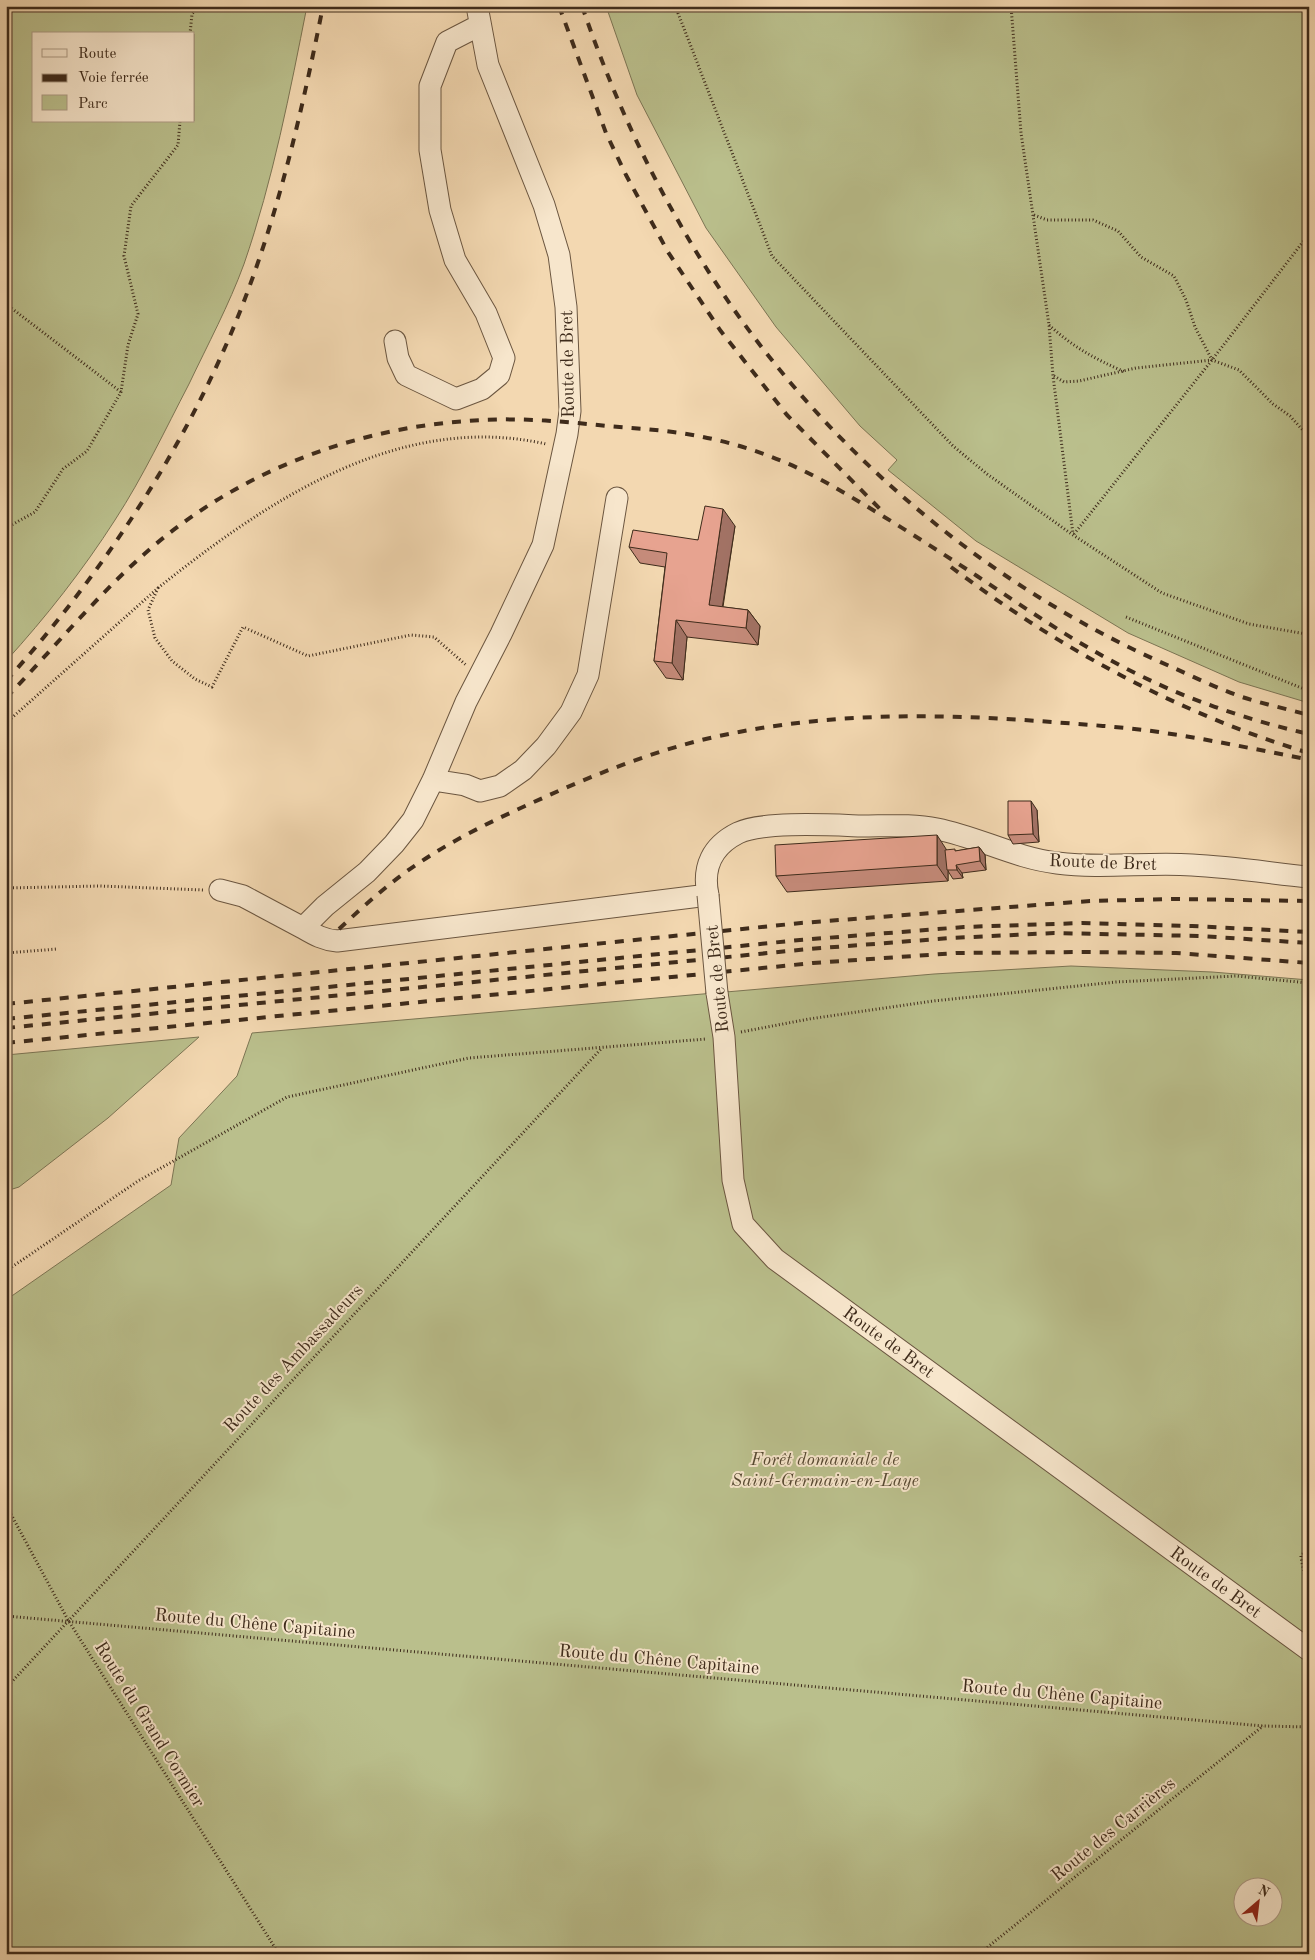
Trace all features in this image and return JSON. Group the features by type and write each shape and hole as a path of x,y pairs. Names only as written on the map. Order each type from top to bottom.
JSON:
{"lane":[{"name":"Route de Bret","path":"304,928 325,906 367,872 394,844 413,820 433,780 466,702 501,634 542,545 553,504 567,434 570,411 566,307 559,255 544,205 488,65 479,16 447,42 430,86 430,150 440,210 454,260 486,313 504,358 499,376 482,389 456,399 406,375 398,358 395,341"},
{"path":"433,780 465,785 480,791 500,786 523,770 546,746 570,712 588,675 617,498"},
{"name":"Route de Bret","path":"1309,877 1191,864 1092,866 1057,863 1030,858 963,835 934,829 895,826 771,826 740,833 720,845 709,860 705,881 717,993 724,1038 733,1180 743,1224 775,1259 1309,1650"},
{"path":"220,890 243,896 316,936 337,941 708,895"}],"path":[{"path":"190,32 192,14 199,6"},
{"path":"679,6 678,13 772,256 953,446 987,474 1162,593 1249,624 1306,634 1309,632"},
{"path":"1011,6 1021,133 1049,325 1053,376 1073,534"},
{"path":"6,528 35,512 62,469 87,451 121,392 128,345 138,314 124,256 131,206 178,145 180,122"},
{"path":"1034,215 1047,220 1093,220 1118,231 1141,257 1174,276 1186,300 1195,327 1212,360"},
{"path":"1073,534 1212,360 1309,234"},
{"path":"6,304 121,392"},
{"path":"1049,325 1065,340 1094,358 1126,372"},
{"path":"1053,376 1064,382 1126,372 1136,368 1212,360 1239,370 1273,404 1290,416 1309,438"},
{"path":"6,723 158,588 206,549 297,491 348,466 393,449 445,440 500,437 563,448"},
{"path":"158,588 148,610 155,638 172,661 195,679 212,687 242,627 308,656 411,635 434,637 467,665 468,672"},
{"path":"1126,617 1309,692"},
{"path":"6,888 100,886 220,890"},
{"path":"6,953 58,949"},
{"path":"6,1271 138,1180 287,1098 469,1058 724,1038 761,1027 933,1001 1116,982 1236,976 1309,983"},
{"name":"Route des Ambassadeurs","path":"6,1688 601,1048"},
{"name":"Route du Grand Cormier","path":"6,1505 68,1620 279,1954"},
{"path":"1309,1550 1301,1555 1300,1558 1309,1596"},
{"name":"Route du Chêne Capitaine","path":"6,1616 1263,1726 1309,1727"},
{"name":"Route des Carrières","path":"979,1954 1263,1726"}],"green space":[{"path":"6,6 307,6 264,200 244,264 225,309 189,384 125,504 77,575 6,661"},
{"path":"606,6 1309,6 1309,703 1239,682 1128,633 976,541 888,470 897,460 860,426 776,327 706,228 637,95"},
{"name":"Forêt domaniale de Saint-Germain-en-Laye","path":"1071,966 1212,972 1309,980 1309,1954 6,1954 6,1300 171,1185 179,1138 237,1076 252,1033 934,974"},
{"path":"199,1037 108,1118 19,1187 6,1191 6,1055"}],"building":[{"path":"705,506 723,509 709,605 748,610 746,628 676,620 672,663 654,661 667,553 629,547 633,530 698,540"},
{"path":"1008,801 1031,801 1033,834 1008,835"},
{"path":"937,835 937,865 776,876 775,845"},
{"path":"979,847 980,861 956,865 957,870 947,870 945,850 955,849 955,851"}],"railway":[{"path":"6,681 80,592 147,495 177,444 229,339 262,251 283,182 323,6"},
{"path":"559,6 606,133 626,175 668,252 720,330 787,415 881,510"},
{"path":"582,6 638,145 680,224 724,296 775,364 830,427 891,486 956,540 1025,589 1098,631 1225,691 1309,715"},
{"path":"6,698 94,603 150,549 184,522 220,498 258,477 339,445 381,434 467,421 537,420 693,435 733,444 771,457 809,473 865,505 1098,654 1161,685 1202,702 1245,717 1309,734"},
{"path":"951,567 1034,625 1122,676 1213,719 1309,753"},
{"path":"339,929 379,893 411,868 482,826 616,767 689,743 739,732 817,721 856,718 895,716 974,717 1151,731 1306,759"},
{"path":"6,1004 801,923 1090,901 1175,899 1309,901"},
{"path":"6,1019 800,940 964,927 1082,923 1309,932"},
{"path":"6,1028 809,949 951,938 1054,933 1199,936 1309,943"},
{"path":"6,1043 813,963 956,953 1176,953 1309,963"}]}
